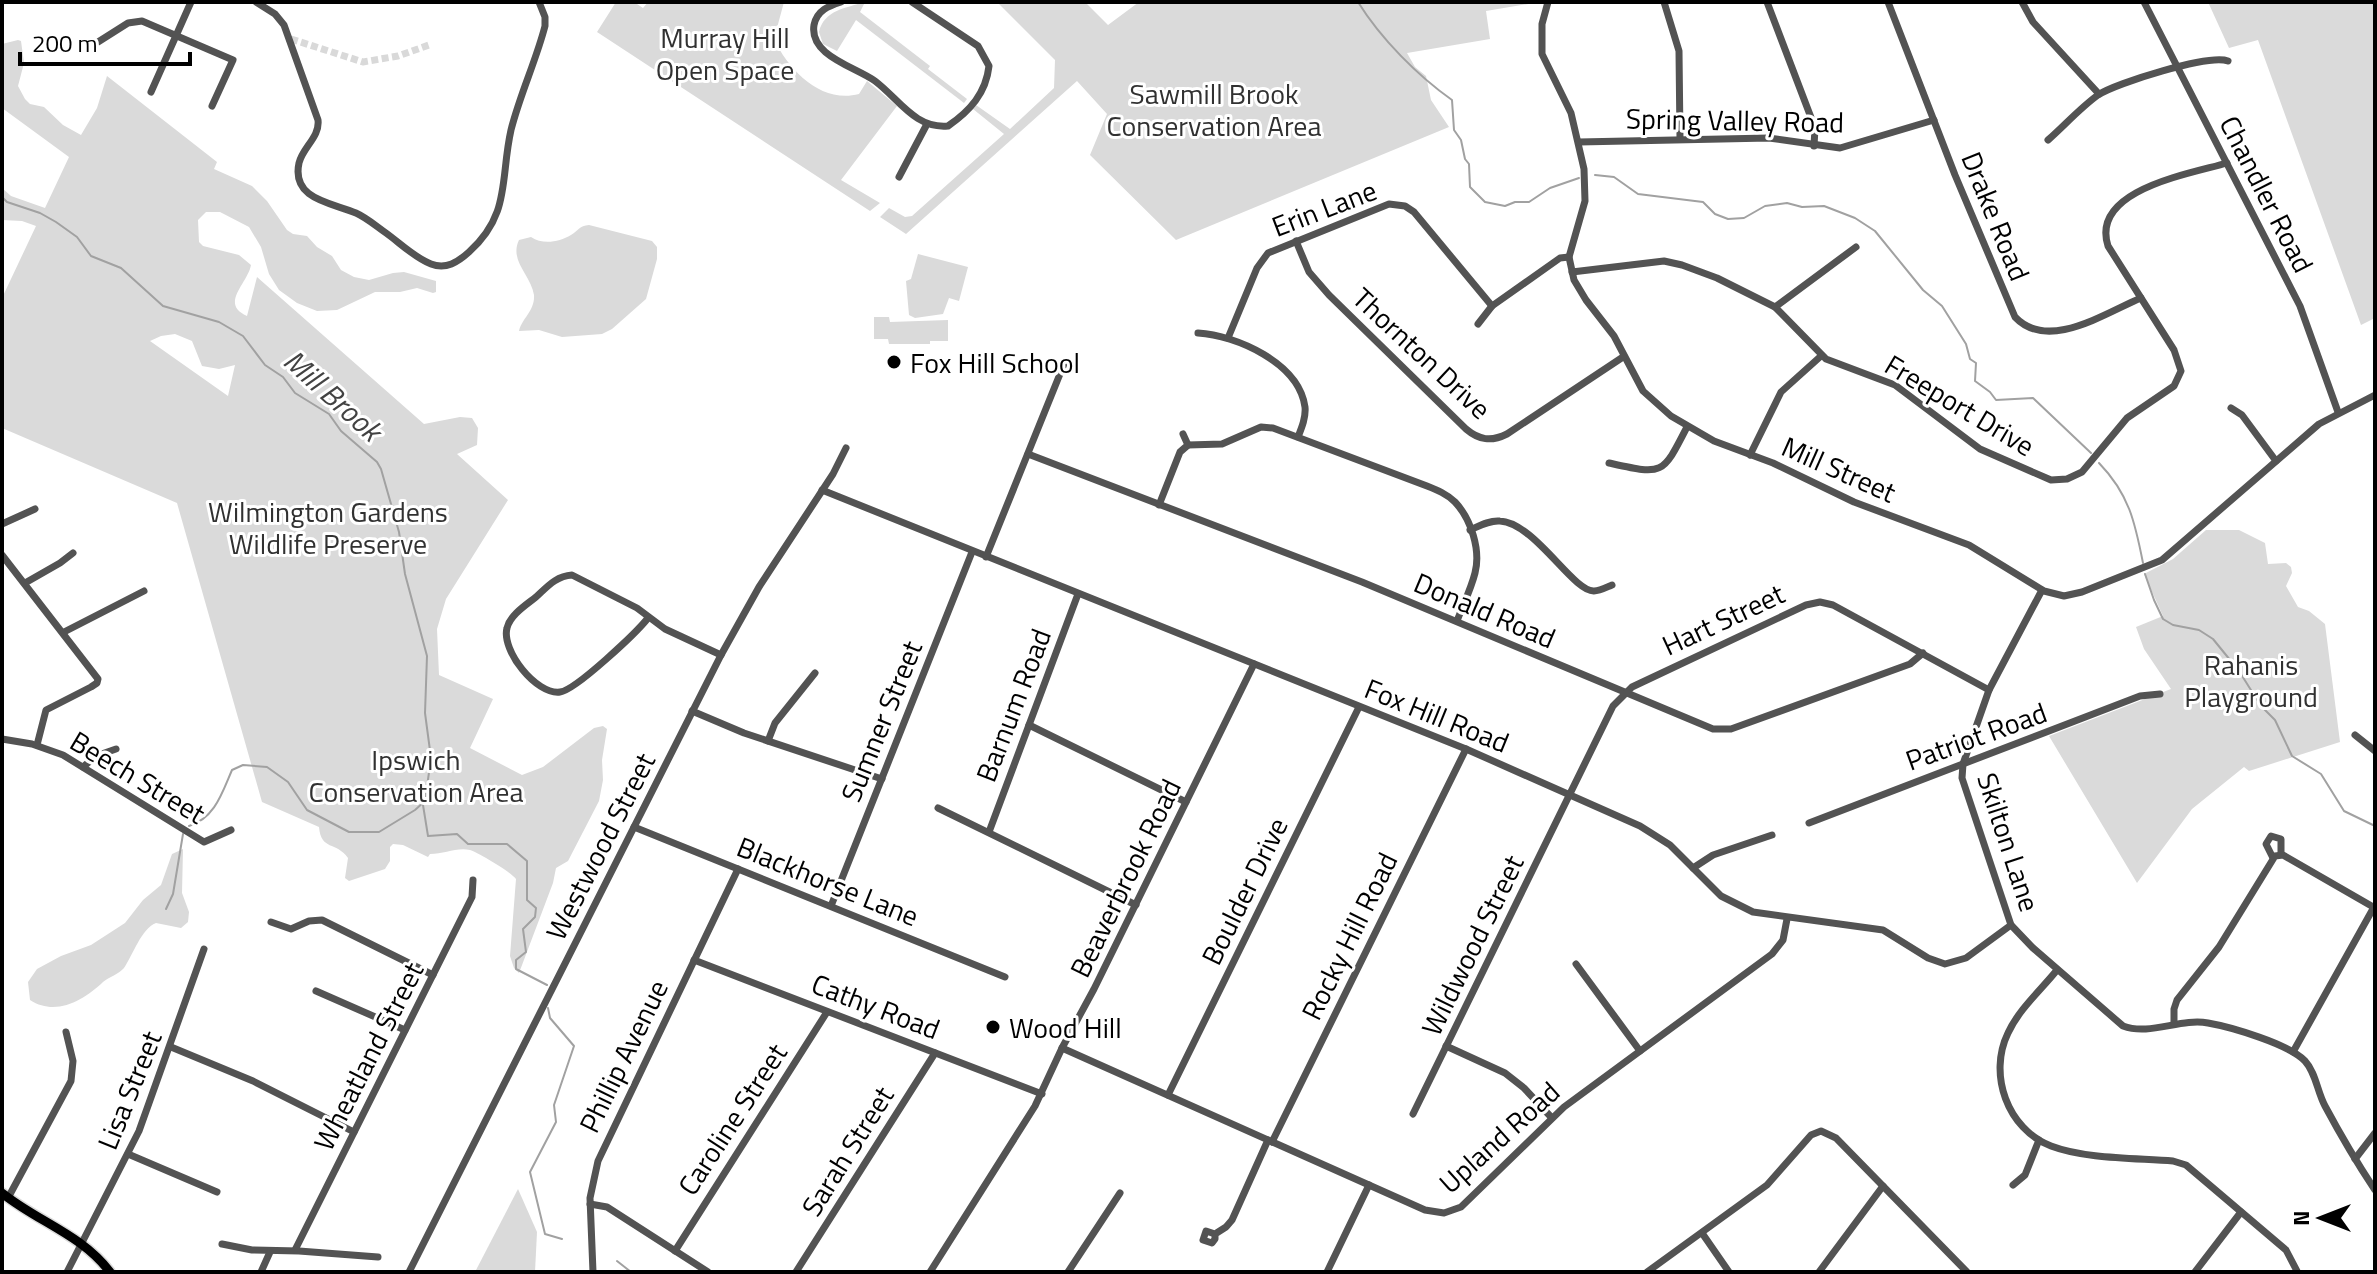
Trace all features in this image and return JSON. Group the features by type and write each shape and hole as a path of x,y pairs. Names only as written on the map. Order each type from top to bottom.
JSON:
{"main road":[{"path":"5,1196 81,1242 110,1272"}],"street":[{"path":"151,92 191,2"},
{"path":"256,2 275,14 284,25 318,120 317,131 299,163 305,190 320,202 362,216 421,259 441,266 452,265 463,258 485,236 497,217 504,195 512,127 544,29 545,17 539,2"},
{"path":"841,2 827,7 816,19 814,34 817,44 824,52 876,82 922,122 948,126 984,90 989,66 978,46 912,2"},
{"name":"Mill Street","path":"1548,2 1542,24 1543,58 1568,106 1579,142 1585,201 1569,257 1572,272 1579,290 1614,336 1643,391 1687,427 1854,502 1969,545 2042,590"},
{"path":"1664,2 1679,51 1680,139"},
{"path":"1767,2 1815,128 1814,146"},
{"name":"Drake Road","path":"1888,2 2009,305 2021,323 2037,331 2058,331 2141,298"},
{"path":"2022,2 2033,22 2099,94"},
{"name":"Chandler Road","path":"2144,2 2303,314 2338,412"},
{"path":"98,42 137,21 176,34 233,60 212,106"},
{"path":"2048,140 2099,94 2177,67 2220,58 2228,61"},
{"name":"Spring Valley Road","path":"1579,142 1769,138 1814,146 1850,147 1934,120"},
{"path":"899,177 927,124"},
{"path":"2141,298 2107,242 2105,228 2111,212 2125,200 2155,184 2227,163"},
{"name":"Erin Lane","path":"1228,338 1263,258 1274,250 1393,204 1405,206 1418,215 1492,306"},
{"name":"Thornton Drive","path":"1296,241 1309,272 1329,295 1466,429 1482,439 1507,434 1623,357"},
{"path":"1775,307 1856,247"},
{"path":"1478,324 1492,306 1560,258 1569,257"},
{"name":"Freeport Drive","path":"1572,272 1673,262 1717,278 1775,307 1821,356 1895,385 1988,453 2040,477 2063,480 2085,470 2127,418 2174,386 2180,376 2181,365 2177,355 2141,298"},
{"path":"1198,333 1228,338 1265,354 1298,388 1305,413 1298,437"},
{"path":"1750,455 1781,392 1821,356"},
{"path":"986,557 1064,364"},
{"path":"2042,590 2056,595 2072,594 2162,560 2319,424 2375,395"},
{"path":"2231,408 2242,415 2276,461"},
{"path":"1159,505 1180,452 1188,445 1222,444 1264,427 1298,437 1446,495 1460,509 1476,549 1477,564 1457,621"},
{"path":"1609,463 1639,469 1661,468 1670,460 1687,427"},
{"path":"1183,434 1188,445"},
{"name":"Westwood Street","path":"409,1272 721,655 759,587 846,448"},
{"name":"Donald Road","path":"1028,454 1457,621 1710,728 1725,730 1911,664 1923,653"},
{"name":"Fox Hill Road","path":"822,490 1466,749 1570,795 1658,836 1716,892 1756,914 1883,930 1928,958 1945,964 1966,958 2011,925"},
{"path":"2,524 35,509"},
{"path":"1470,530 1494,521 1508,523 1545,548 1584,588 1595,591 1612,585"},
{"name":"Sumner Street","path":"831,906 972,552"},
{"path":"25,583 73,553"},
{"path":"2,555 97,675 98,681 46,710 37,745"},
{"path":"648,618 576,685 560,692 546,691 534,684 507,639 507,628 513,617 555,580 567,575 581,578 639,609 665,629 721,655"},
{"name":"Skilton Lane","path":"2042,590 1989,690 1963,764 1963,784 2011,925 2057,970 2126,1027 2140,1029 2194,1021 2215,1024 2293,1052"},
{"path":"64,632 144,591"},
{"name":"Barnum Road","path":"989,832 1078,594"},
{"name":"Hart Street","path":"1570,795 1615,703 1625,692 1645,679 1813,602 1833,605 1989,690"},
{"name":"Beaverbrook Road","path":"930,1272 1042,1094 1062,1048 1254,664"},
{"path":"768,741 773,727 815,673"},
{"name":"Patriot Road","path":"1809,823 2140,696 2160,694"},
{"name":"Boulder Drive","path":"1168,1095 1359,707"},
{"path":"692,711 768,741 882,779"},
{"path":"1029,725 1186,802"},
{"path":"2355,735 2375,751"},
{"name":"Beech Street","path":"2,739 37,745 59,753 204,842 231,830"},
{"path":"83,767 96,756 116,749"},
{"name":"Rocky Hill Road","path":"1215,1234 1232,1220 1466,749"},
{"name":"Wildwood Street","path":"1413,1114 1570,795"},
{"path":"938,808 1136,905"},
{"name":"Blackhorse Lane","path":"634,827 1005,977"},
{"path":"1693,868 1713,855 1772,835"},
{"path":"2273,858 2266,844 2273,836 2282,841 2281,854"},
{"path":"2174,1023 2177,1000 2219,947 2273,858 2281,854"},
{"path":"2281,854 2374,908 2293,1052 2309,1066 2325,1106 2375,1190"},
{"name":"Phillip Avenue","path":"593,1272 590,1204 598,1161 738,869"},
{"name":"Wheatland Street","path":"295,1250 472,897 473,880"},
{"name":"Upland Road","path":"1062,1048 1431,1212 1452,1211 1464,1204 1551,1117 1775,951 1784,937 1787,919"},
{"path":"271,922 291,929 319,920 433,975"},
{"name":"Lisa Street","path":"67,1272 143,1124 204,949"},
{"name":"Cathy Road","path":"694,960 1042,1094"},
{"path":"1576,964 1640,1051"},
{"path":"2057,970 2012,1025 2005,1040 2000,1064 2002,1089 2007,1104 2020,1124 2039,1140 2067,1150 2183,1163 2287,1252 2297,1271"},
{"path":"316,991 405,1030"},
{"name":"Caroline Street","path":"675,1251 827,1012"},
{"path":"5,1196 71,1081 73,1061 66,1032"},
{"path":"1446,1046 1505,1073 1551,1117"},
{"path":"171,1047 253,1081 354,1132"},
{"name":"Sarah Street","path":"796,1272 935,1053"},
{"path":"1647,1272 1767,1185 1818,1131 1833,1135 1964,1271"},
{"path":"2355,1159 2375,1133"},
{"path":"2013,1185 2025,1175 2039,1140"},
{"path":"128,1154 217,1192"},
{"path":"1327,1272 1369,1185"},
{"path":"1819,1272 1883,1186"},
{"path":"1068,1272 1120,1193"},
{"path":"590,1204 606,1207 708,1272"},
{"path":"2195,1272 2241,1212"},
{"path":"1702,1233 1729,1272"},
{"path":"222,1244 236,1249 270,1252 295,1250 378,1257"},
{"path":"261,1272 270,1252"}],"green space":[{"name":"Murray Hill Open Space","path":"616,2 634,2 643,8 648,2 784,2 774,39 798,73 820,89 845,96 859,94 867,81 897,106 841,180 880,203 870,211 597,32"},
{"path":"865,2 860,12 930,66 928,69 967,99 964,103 856,20 837,51 823,44 819,32 831,14"},
{"name":"Sawmill Brook Conservation Area","path":"997,2 1085,2 1108,25 1139,2 1540,2 1486,11 1490,39 1407,53 1415,67 1426,76 1431,100 1449,127 1176,240 1090,155 1107,114 1077,81 906,234 880,217 889,208 905,217 912,216 1004,134 973,109 976,105 1010,129 1054,88 1055,60"},
{"path":"2208,2 2375,2 2375,318 2361,325 2258,40 2229,48"},
{"name":"Wilmington Gardens Wildlife Preserve","path":"21,41 24,63 18,86 25,99 30,104 44,107 63,125 81,135 97,108 107,76 217,162 214,169 252,186 267,201 287,230 307,236 332,256 341,270 369,280 404,272 436,281 436,292 433,293 417,288 375,292 337,310 317,311 297,303 279,290 249,227 220,212 206,212 198,220 199,242 203,246 239,255 251,265 235,299 239,311 247,316 257,277 424,424 460,417 472,418 478,428 477,445 457,454 508,500 446,599 437,629 439,675 493,699 470,748 522,775 543,767 594,728 603,726 607,729 599,801 568,861 556,868 519,973 510,956 516,879 502,868 470,850 430,854 428,857 403,845 393,844 385,869 349,881 345,878 348,858 323,840 319,827 262,802 177,503 2,428 2,298 36,226 22,221 2,220 2,188 11,196 45,208 69,157 2,108 2,44","holes":["175,334 192,341 202,366 219,369 235,365 228,396 150,341"]},
{"path":"589,225 652,241 657,247 657,259 646,299 602,334 562,337 539,330 519,331 534,295 517,255 519,240 531,237 546,242 556,241"},
{"path":"918,254 968,267 959,301 949,298 943,314 915,318 909,315 906,281 911,279"},
{"path":"874,317 889,317 890,322 948,320 948,341 889,344 888,339 874,339"},
{"name":"Rahanis Playground","path":"2206,530 2239,530 2265,543 2268,564 2286,563 2291,567 2292,573 2286,586 2298,607 2309,611 2325,624 2340,742 2249,771 2244,767 2192,809 2137,883 2049,736 2171,689 2144,649 2136,627 2163,616 2144,574 2173,559"},
{"path":"183,849 182,893 189,912 188,922 181,928 156,923 151,926 124,968 78,1000 60,1007 50,1007 30,1000 28,982 37,969 91,945 125,923 143,900 161,885 172,854"},
{"path":"518,1189 537,1232 535,1272 475,1272"}],"waterway":[{"path":"1358,2 1401,56 1452,100 1454,130 1469,164 1470,187 1485,202 1505,206 1529,202 1550,188 1579,178"},
{"path":"1595,175 1614,177 1638,194 1703,202 1715,214 1728,219 1744,218 1765,206 1787,203 1802,207 1824,206 1855,218 1875,231 1923,290 1942,306 1966,344 1970,359 1976,363 1975,381 1996,400 2033,398 2091,453"},
{"name":"Mill Brook","path":"2,197 7,202 56,222 77,237 91,256 121,268 163,306 219,322 243,336 265,365 283,377 295,393 329,414 341,431 381,469 399,532 405,574 427,656 425,713 431,758 425,801 379,832 349,832 307,810 288,782 267,767 243,765 232,770 211,811 189,826"},
{"path":"2099,463 2124,497 2143,563"},
{"path":"2145,574 2163,619 2173,625 2199,630 2213,639 2239,671 2261,706 2275,720 2292,756 2321,774 2344,811 2375,826"},
{"path":"423,805 428,836 457,834 468,844 507,844 527,861 527,900 536,908 535,917 523,929 526,952 516,960 516,969 547,985"},
{"name":"Mill Brook","path":"166,909 173,894 183,834"},
{"path":"548,1008 550,1018 574,1046 554,1105 556,1122 530,1172 545,1234 562,1239"},
{"path":"617,1261 631,1272"}],"tunnel":[{"path":"291,39 363,62 398,56 429,45"}],"place":[{"name":"Fox Hill School","path":"894,362"},
{"name":"Wood Hill","path":"993,1027"}],"park label":[{"name":"Ipswich Conservation Area","path":"416,775"}]}
